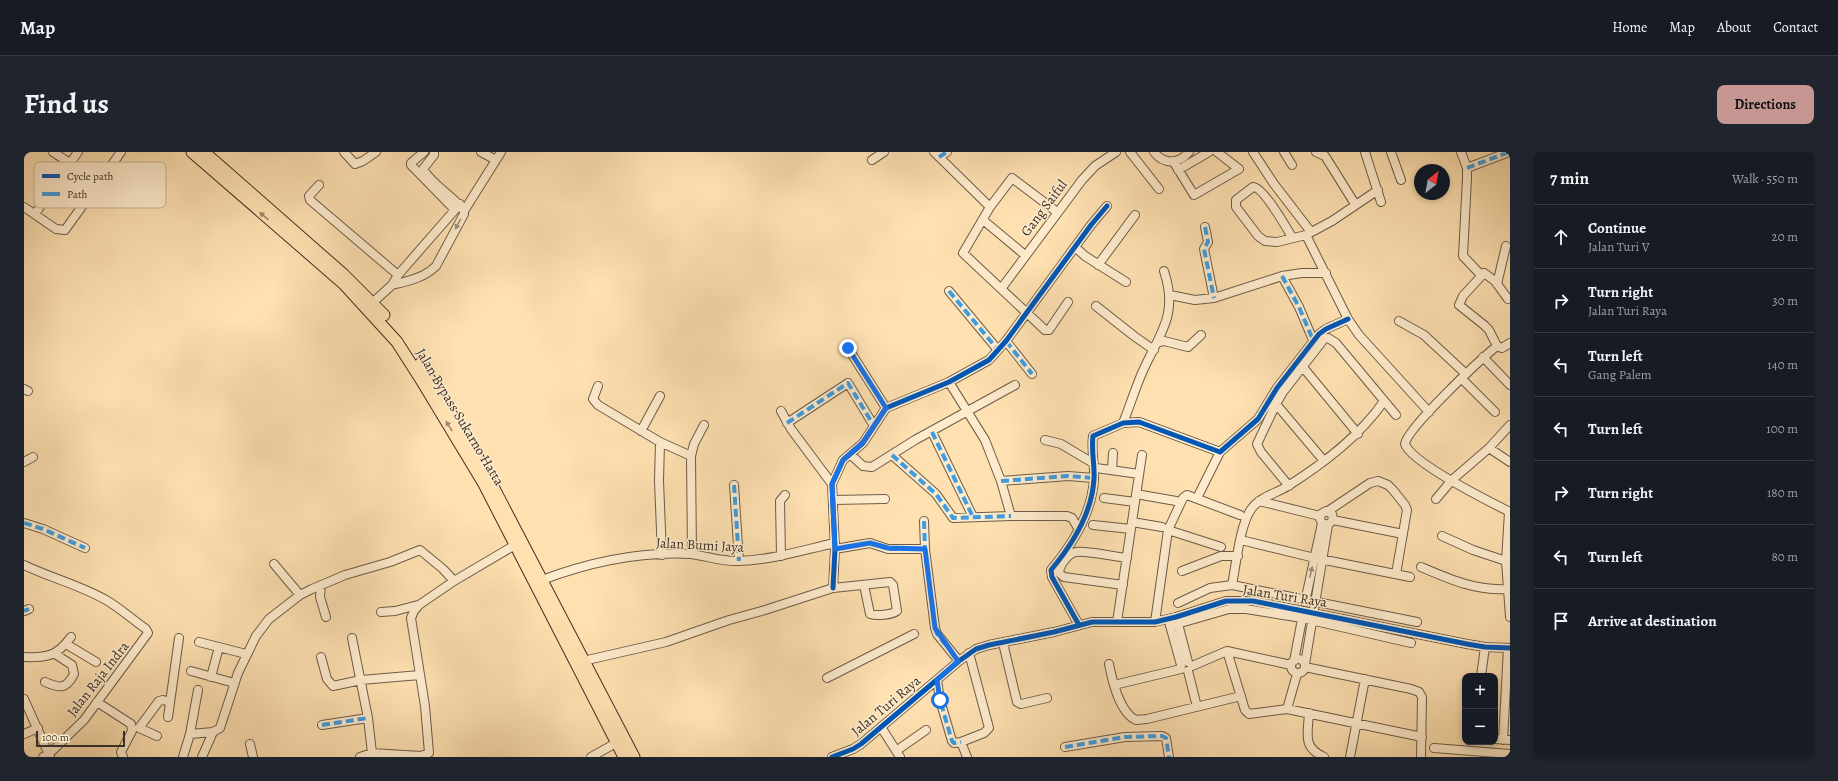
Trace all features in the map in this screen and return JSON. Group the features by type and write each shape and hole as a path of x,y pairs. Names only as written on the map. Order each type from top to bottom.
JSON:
{"highway":[{"name":"Jalan Bypass Sukarno Hatta","path":"192,152 229,180 344,275 400,336 450,411 480,463 634,757"},
{"name":"Jalan Bypass Sukarno Hatta","path":"204,152 229,180"},
{"name":"Jalan Bypass Sukarno Hatta","path":"370,305 397,342 420,378 484,484 624,757"}],"street":[{"path":"53,152 68,162"},
{"path":"71,162 78,152"},
{"path":"114,162 120,152"},
{"path":"344,152 354,164 363,162 376,152"},
{"path":"424,152 411,163 411,165 425,182 460,208"},
{"path":"434,152 434,155 423,169 460,208"},
{"path":"481,152 496,160"},
{"path":"370,305 392,285 398,275 460,208 501,152"},
{"path":"872,160 884,152"},
{"path":"947,152 937,155 990,207"},
{"name":"Gang Saiful","path":"1001,289 1057,212 1095,166 1116,152"},
{"path":"1130,152 1158,189"},
{"path":"1154,152 1163,160 1173,161 1181,160 1189,152"},
{"path":"1178,170 1209,152"},
{"path":"1173,161 1194,195 1239,169 1217,152"},
{"path":"1253,152 1308,233 1348,319 1359,335 1429,412"},
{"path":"1284,152 1292,165"},
{"path":"1316,152 1325,156 1355,204"},
{"path":"1365,152 1381,202"},
{"path":"1391,152 1401,180"},
{"path":"1461,152 1467,168 1463,256 1481,275"},
{"path":"1467,168 1509,152"},
{"path":"1057,212 1012,178 990,207 963,253 1026,313 1047,330 1059,317 1068,302"},
{"path":"319,184 309,196 314,205 398,275"},
{"path":"1292,237 1258,188 1253,187 1237,198 1235,202 1236,207 1263,240 1277,242 1308,233 1332,221 1355,204 1378,190"},
{"path":"832,588 835,546 832,484 840,464 863,442 886,408 949,382 989,360 1006,341 1075,247 1108,206"},
{"path":"24,207 56,229 65,230 81,208"},
{"path":"35,214 39,208"},
{"path":"392,285 420,277 436,266 460,208"},
{"path":"1098,265 1135,215"},
{"path":"982,220 1025,255"},
{"path":"1205,227 1208,242 1204,249 1214,298"},
{"path":"1498,284 1506,246"},
{"path":"1075,247 1098,265 1126,282"},
{"path":"1123,422 1142,372 1159,342 1166,322 1170,296 1164,271"},
{"path":"1170,296 1195,300 1214,298 1282,276 1302,273 1326,273"},
{"path":"1508,299 1498,284 1486,274 1481,275 1463,296 1459,305 1489,330 1498,346 1502,348 1510,343"},
{"path":"1282,276 1313,340"},
{"path":"949,291 998,350"},
{"path":"1096,306 1154,350"},
{"path":"1197,498 1220,452 1258,419 1277,388 1313,340 1326,329 1348,319"},
{"path":"1399,322 1424,335 1464,376 1495,412"},
{"path":"1159,342 1164,341 1188,348 1201,335"},
{"path":"1289,486 1261,452 1257,444 1276,404 1320,342 1326,338 1330,338 1336,343 1396,415"},
{"path":"1006,341 1032,374"},
{"path":"1498,346 1483,357 1429,412 1406,440 1406,446 1422,462 1509,512 1506,561 1510,617"},
{"path":"848,348 886,408"},
{"path":"1483,357 1510,385"},
{"path":"1302,366 1358,434"},
{"path":"949,382 985,440 1001,481 1011,516"},
{"path":"787,423 848,383 874,426"},
{"path":"850,454 863,466 871,468 1015,385"},
{"path":"598,386 594,402 660,442 690,456"},
{"path":"641,431 660,396"},
{"path":"1232,584 1243,530 1250,510 1259,501 1289,486 1358,434 1384,402"},
{"path":"1276,404 1324,460"},
{"path":"781,411 787,423 832,484"},
{"path":"1079,626 1052,577 1051,570 1065,552 1092,499 1095,465 1093,436 1123,422 1139,422 1220,452"},
{"path":"692,554 690,456 694,444 704,425"},
{"path":"1436,499 1452,480 1489,448 1510,425"},
{"path":"932,432 973,517"},
{"path":"1045,440 1061,444 1095,465 1112,470 1139,474"},
{"path":"660,442 659,481 662,554"},
{"path":"1489,448 1510,462"},
{"path":"1112,470 1113,453"},
{"path":"892,455 936,494 951,517 1067,516 1072,518 1078,528"},
{"path":"1117,622 1142,455"},
{"path":"24,462 33,457"},
{"path":"1001,481 1068,476 1094,478"},
{"path":"1297,674 1293,672 1292,663 1306,598 1318,558 1326,521 1324,512 1328,511 1370,483 1383,482 1393,490 1406,507 1396,574"},
{"path":"734,485 739,561"},
{"path":"781,556 779,530 780,501 785,495"},
{"path":"1155,622 1165,528 1183,498 1187,495 1240,515"},
{"path":"1104,498 1135,498 1176,501"},
{"path":"833,500 885,499"},
{"path":"1259,501 1326,521 1403,534"},
{"path":"924,521 925,549 935,628 958,661"},
{"path":"24,523 43,529 85,548"},
{"path":"1093,524 1165,528 1221,547"},
{"path":"1442,536 1474,550 1506,561"},
{"path":"1241,540 1410,577"},
{"name":"Jalan Bumi Jaya","path":"542,580 591,563 628,556 692,554 727,561 739,561 781,556 835,546 870,543 888,548 925,549"},
{"path":"381,612 405,609 418,605 454,581 515,545"},
{"path":"202,757 214,732 222,726 234,683 246,654 256,636 269,620 300,595 345,575 390,562 420,550 444,569 454,581"},
{"path":"1123,585 1064,577 1059,573 1059,570 1068,557 1077,551 1127,558"},
{"path":"1182,571 1221,556 1238,556"},
{"path":"1297,674 1303,672 1305,666 1315,600 1318,558"},
{"path":"274,564 300,595"},
{"name":"Jalan Raja Indra","path":"24,565 106,600 146,629 147,637 84,720 46,756"},
{"path":"1421,567 1470,586 1483,589 1507,589"},
{"path":"583,662 666,642 729,620 832,588 864,585 891,583 897,611 894,613 870,614 864,585"},
{"path":"1178,603 1210,588 1232,584 1418,622"},
{"path":"321,585 320,597 326,617"},
{"name":"Jalan Turi Raya","path":"832,757 847,755 969,653 983,647 1092,622 1173,622 1226,601 1253,601 1312,616 1485,647 1509,648"},
{"path":"360,757 372,755 421,756 429,753 425,706 411,618 418,605"},
{"path":"1312,616 1411,643"},
{"path":"1173,622 1197,707"},
{"path":"827,678 914,634"},
{"path":"168,717 179,638"},
{"path":"352,638 368,718 372,755"},
{"path":"24,657 38,658 55,654 69,640 96,662"},
{"path":"199,642 246,654"},
{"path":"1003,643 1017,702 1020,704 1047,698"},
{"path":"211,677 219,647"},
{"path":"1481,673 1485,647"},
{"path":"1503,740 1509,648"},
{"path":"1114,685 1186,666 1227,651 1292,663 1302,660 1305,666"},
{"path":"1227,651 1245,710 1251,715 1287,709 1422,737"},
{"path":"937,680 940,700 952,741 954,743 961,742 984,733 988,728 969,653"},
{"path":"45,682 57,687 62,687 68,684 74,674 72,665 55,654"},
{"path":"321,657 327,679 333,686 361,680 420,675"},
{"path":"1109,664 1114,685 1129,714 1136,720 1147,719 1241,696"},
{"path":"1305,666 1419,692 1422,697 1421,757"},
{"path":"191,671 234,683"},
{"path":"1287,709 1297,674"},
{"path":"1350,757 1365,679"},
{"path":"183,757 190,734 198,690"},
{"path":"24,699 38,728 46,756"},
{"path":"123,757 121,752 136,728 159,701 162,700 170,702"},
{"path":"97,702 136,728 157,736"},
{"path":"1309,713 1309,745 1315,752 1324,757"},
{"path":"322,725 368,718"},
{"path":"881,727 898,754 926,730"},
{"path":"24,734 38,728"},
{"path":"190,734 214,732"},
{"path":"1065,747 1125,737 1162,736 1166,738 1168,744 1169,757"},
{"path":"961,742 967,757"},
{"path":"591,757 616,743"},
{"path":"250,744 253,757"},
{"path":"1434,748 1485,754 1510,754"}],"marked path":[{"path":"939,157 947,152"},
{"path":"1467,168 1509,152"},
{"path":"1205,227 1208,242 1204,249 1214,298"},
{"path":"1282,276 1299,307 1313,340"},
{"path":"949,291 998,350"},
{"path":"1006,341 1032,374"},
{"path":"848,348 886,408"},
{"path":"787,423 848,383 874,426"},
{"path":"932,432 973,517"},
{"path":"892,455 936,494 953,518 1011,516"},
{"path":"1001,481 1068,476 1094,478"},
{"path":"734,485 739,561"},
{"path":"924,521 925,549 935,628 937,634 959,661"},
{"path":"24,523 43,529 85,548"},
{"path":"878,545 888,549 925,549"},
{"path":"24,611 29,609"},
{"path":"937,680 940,700 952,741 954,743 961,742"},
{"path":"322,725 368,718"},
{"path":"1065,747 1125,737 1162,736 1166,738 1169,757"}],"cycle path":[{"path":"833,588 835,549 832,484 843,460 863,443 886,408 949,382 989,360 1006,341 1091,225 1107,206"},
{"path":"1079,625 1052,577 1051,570 1080,528 1089,504 1094,479 1092,447 1093,436 1123,423 1139,422 1220,452 1258,419 1277,388 1319,334 1326,329 1348,319"},
{"path":"832,757 853,749 861,744 959,661 976,649 1092,622 1155,622 1226,601 1253,601 1467,644 1485,647 1510,648"}],"route":[{"path":"848,348 886,408 861,445 840,464 832,484 835,549 874,543 893,549 925,549 935,628 937,634 958,661 937,680 940,700"}]}
